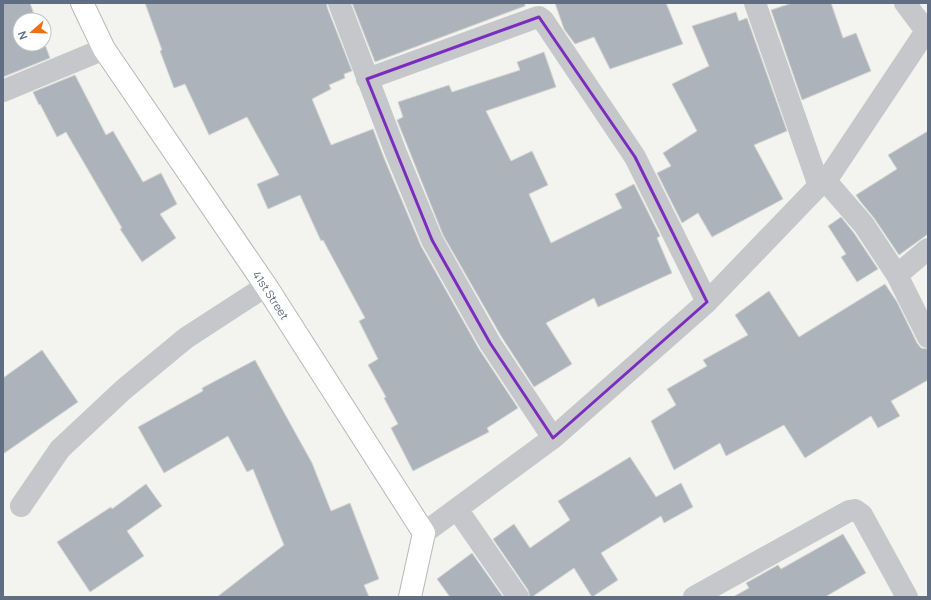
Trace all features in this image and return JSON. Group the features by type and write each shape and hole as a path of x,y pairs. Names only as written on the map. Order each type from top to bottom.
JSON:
{"main road":[{"name":"41st Street","path":"82,3 104,49 266,286 424,533"},
{"path":"410,597 424,533"}],"street":[{"path":"339,3 396,153 432,240 490,343 552,438"},
{"path":"755,3 822,183 864,225 897,275 928,337"},
{"path":"424,533 552,438 707,302 832,172 924,40 905,3"},
{"path":"367,79 539,17 543,20 634,156 707,302"},
{"path":"3,91 104,49"},
{"path":"897,275 928,249"},
{"path":"20,506 60,449 122,390 186,338 266,286"},
{"path":"457,509 518,597"},
{"path":"694,597 849,511 855,510 862,515 907,597"}],"highlighted area":[{"path":"539,17 635,157 707,302 553,438 490,343 432,240 367,79"}],"building":[{"path":"3,3 30,3 33,12 12,12 12,52 48,52 50,58 3,77"},
{"path":"145,3 327,3 327,7 352,71 344,74 345,78 329,85 331,89 312,99 331,145 373,129 421,246 479,349 518,408 487,428 489,432 413,471 391,428 398,424 384,398 386,397 368,365 378,359 359,321 365,318 323,240 321,241 300,195 268,209 257,184 279,175 247,117 209,135 185,84 174,88 160,51 162,50"},
{"path":"352,3 525,3 525,6 375,62"},
{"path":"555,3 666,3 683,44 610,69 594,37 575,44 564,29"},
{"path":"792,3 831,3 843,38 856,33 871,71 802,100 771,10"},
{"path":"736,12 739,21 747,18 787,131 754,145 783,199 712,237 698,213 682,223 657,173 671,166 663,153 697,131 672,84 709,66 692,26"},
{"path":"544,52 556,87 486,111 511,161 532,151 548,185 529,194 551,243 622,208 615,194 634,184 660,236 657,238 672,273 598,307 594,298 546,323 572,364 534,387 501,336 443,235 397,120 403,117 398,102 449,85 452,92 520,70 517,62"},
{"path":"75,75 106,135 113,131 143,182 161,173 177,204 160,214 176,238 142,262 120,229 122,228 66,132 57,137 33,92"},
{"path":"928,131 928,234 899,255 874,218 856,195 897,169 888,155"},
{"path":"841,217 854,233 878,269 857,282 841,257 846,254 828,226"},
{"path":"885,284 897,302 917,343 921,348 928,349 928,380 891,401 900,416 878,428 871,416 805,458 784,425 726,456 720,443 674,470 651,421 676,405 667,389 707,366 703,360 748,335 735,315 769,291 799,337"},
{"path":"42,350 78,402 3,454 3,378"},
{"path":"255,360 312,463 331,511 350,503 379,579 364,585 369,597 217,597 284,545 253,469 247,472 228,436 164,473 138,427 203,391 202,388"},
{"path":"630,457 656,497 681,483 693,507 664,523 661,516 601,553 618,580 592,597 574,568 530,597 528,590 493,539 514,524 530,548 570,520 558,501"},
{"path":"146,484 162,506 127,531 144,556 90,592 57,542 111,507 112,509"},
{"path":"843,534 866,573 825,597 733,597 749,588 746,583 778,565 781,569"},
{"path":"472,553 503,597 450,597 437,579"}]}
